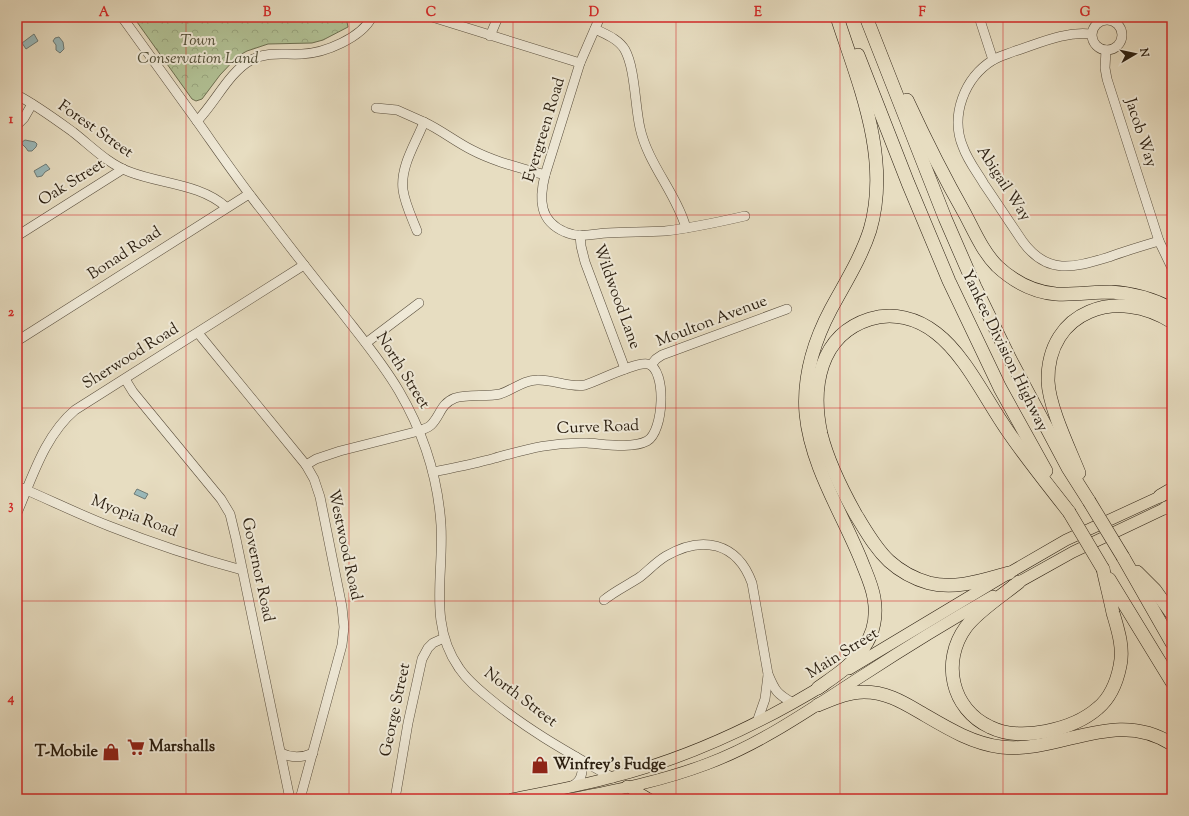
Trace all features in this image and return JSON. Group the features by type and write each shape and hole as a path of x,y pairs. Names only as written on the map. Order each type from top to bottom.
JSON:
{"highway":[{"path":"818,688 849,665 865,646 872,629 875,610 871,586 848,529 819,465 806,416 805,397 811,362 827,318 854,267 867,238 873,216 876,190 875,157 869,118 837,17"},
{"name":"Yankee Division Highway","path":"843,17 908,183 949,281 1000,388 1069,512 1172,682"},
{"path":"866,17 939,168 970,224 996,264 1018,282 1044,292 1067,294 1111,292 1128,294 1153,300 1172,309"},
{"name":"Yankee Division Highway","path":"866,17 925,170 975,287 1010,359 1064,461 1123,557 1172,643"},
{"path":"1089,501 1051,399 1048,374 1054,348 1064,331 1073,321 1084,314 1108,306 1125,305 1141,308 1172,322"},
{"path":"1009,573 958,585 930,583 916,578 890,563 872,541 845,495 837,478 821,434 817,390 822,363 828,351 839,338 848,329 862,322 886,316 898,316 912,319 925,324 937,333 957,354 1007,430 1069,512"},
{"path":"1123,557 1155,590 1172,614"},
{"path":"1019,582 967,626 961,635 954,652 952,672 956,690 960,698 976,719 989,727 1000,731 1021,734 1050,731 1074,723 1088,716 1099,707 1111,691 1119,670 1122,653 1120,634 1103,569"},
{"path":"818,705 839,696 853,693 865,692 881,694 899,700 967,738 994,746 1026,747 1111,730 1140,732 1160,738 1172,744"}],"main road":[{"name":"Main Street","path":"512,799 613,778 660,764 697,750 793,703 1066,540 1169,499"},
{"name":"Main Street","path":"570,799 630,788 675,775 708,763 764,737 818,705 955,617 1169,499"},
{"name":"North Street","path":"613,778 649,799"}],"street":[{"name":"North Street","path":"122,17 249,194 366,343 399,391 419,431 433,472 441,526 442,552 439,610 444,638 458,667 475,686 515,719 613,778"},
{"path":"197,121 235,73 252,59 263,55 272,54 319,52 341,43 358,33 365,28 372,17"},
{"path":"432,17 580,63"},
{"path":"490,36 498,17"},
{"name":"Evergreen Road","path":"600,17 580,63 545,175 541,202 546,216 552,223 564,232 580,235 664,231 745,216"},
{"path":"979,17 994,60"},
{"path":"1107,18 1118,25 1122,35 1117,46 1111,50 1106,50 1096,46 1093,42 1091,34 1096,24 1107,18"},
{"path":"595,29 619,43 627,54 632,72 640,127 644,142 682,216 686,228"},
{"name":"Abigail Way","path":"1091,34 1077,33 1066,35 1008,54 994,60 978,72 970,82 964,94 959,111 958,120 962,146 970,162 1023,242 1030,251 1050,264 1062,266 1085,264 1159,241"},
{"name":"Jacob Way","path":"1106,50 1105,68 1107,79 1159,241 1172,268"},
{"name":"Forest Street","path":"17,95 73,132 108,160 123,169 214,197 226,207"},
{"path":"17,125 24,118 32,104"},
{"path":"376,108 401,111 424,122 477,153 545,175"},
{"path":"417,231 404,195 403,179 405,167 424,122"},
{"name":"Oak Street","path":"17,236 123,169"},
{"name":"Bonad Road","path":"17,341 226,207 249,194"},
{"name":"Wildwood Lane","path":"580,235 585,262 625,369"},
{"name":"Sherwood Road","path":"17,513 49,440 62,422 75,410 304,265"},
{"path":"366,343 419,303"},
{"name":"Moulton Avenue","path":"651,365 662,355 787,309"},
{"name":"Westwood Road","path":"198,333 306,465 314,479 320,497 344,618 342,645 300,799"},
{"path":"306,465 316,459 333,453 419,431 432,423 448,401 455,398 502,393 526,382 535,380 550,380 581,386 625,369 645,364 651,365"},
{"name":"Curve Road","path":"433,472 547,445 568,443 630,444 648,440 654,435 658,426 661,396 659,383 651,365"},
{"name":"Governor Road","path":"125,379 225,504 233,524 290,799"},
{"name":"Myopia Road","path":"17,486 132,535 215,563 242,570"},
{"path":"604,600 640,577 659,560 679,549 691,545 701,544 713,545 724,549 741,562 749,574 752,583 768,674 776,691 781,696 793,703"},
{"name":"George Street","path":"395,799 408,723 422,659 430,645 444,638"},
{"path":"756,722 765,699 768,674"},
{"path":"280,754 293,757 307,756 313,753"},
{"path":"566,788 578,783 582,776 580,763 575,756"}],"green space":[{"name":"Town Conservation Land","path":"144,17 346,17 348,27 323,40 312,43 268,44 247,51 238,56 220,75 202,99 196,101 192,99 137,22"}],"water":[{"path":"34,34 38,41 26,49 22,43"},
{"path":"59,37 63,42 64,49 60,53 56,50 56,45 53,41 55,38"},
{"path":"25,140 35,142 37,144 32,151 28,151 22,144"},
{"path":"46,164 50,169 42,176 37,177 34,171"},
{"path":"137,489 148,494 145,499 134,494"}],"place":[{"name":"Marshalls","path":"136,747"},
{"name":"T-Mobile","path":"111,752"},
{"name":"Winfrey's Fudge","path":"540,765"}]}
